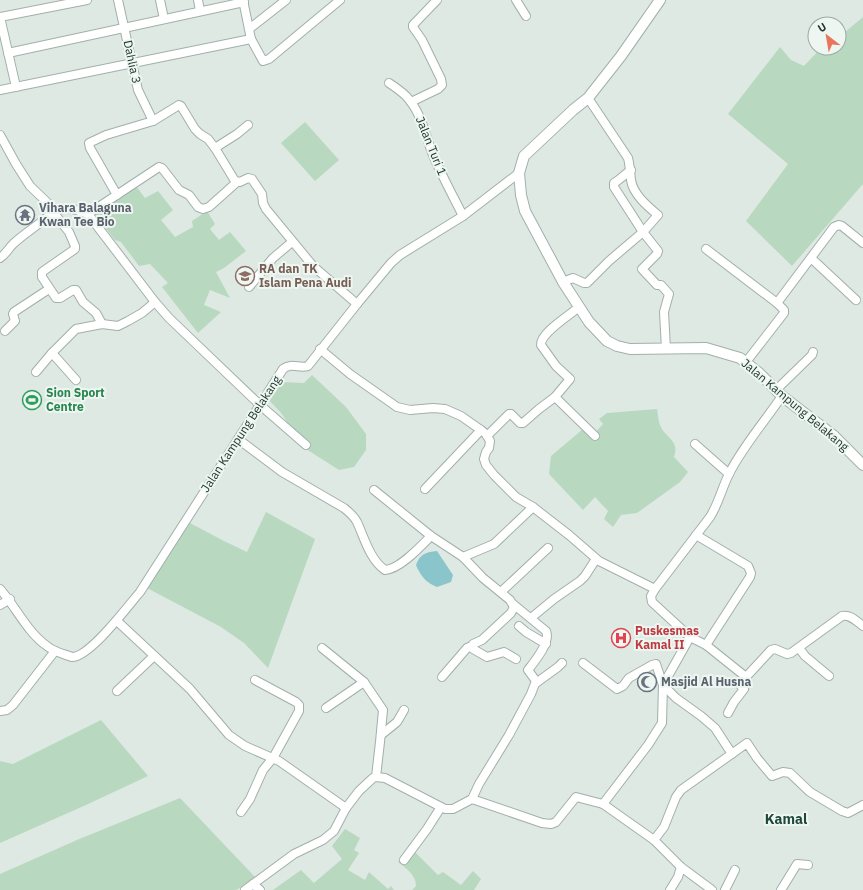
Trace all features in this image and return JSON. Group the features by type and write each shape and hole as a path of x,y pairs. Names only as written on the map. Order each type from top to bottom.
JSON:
{"street":[{"path":"16,87 0,17 87,0"},
{"name":"Dahlia 3","path":"118,0 138,90 153,121"},
{"path":"160,0 164,19"},
{"path":"198,0 200,11"},
{"path":"249,29 286,0"},
{"path":"8,53 243,1 252,39 263,62 340,0"},
{"path":"411,102 438,89 442,85 422,40 413,27 436,0"},
{"path":"517,0 526,16"},
{"name":"Jalan Kampung Belakang","path":"660,0 622,56 588,98 524,156 519,173 521,195 525,211 563,282 595,329 607,341 630,350 706,348 735,356 746,362 779,393 834,436 863,464"},
{"path":"0,90 252,39"},
{"name":"Jalan Turi 1","path":"389,83 405,95 420,116 438,165 463,216"},
{"path":"563,282 573,278 584,283 587,282 643,232 658,215 640,198 631,182 631,170 628,158 588,98"},
{"path":"116,195 90,148 89,143 106,135 153,121 179,105 195,129 208,139 215,148 237,182"},
{"path":"215,148 248,125"},
{"path":"0,135 30,186 54,211 69,232 75,246 75,249 42,272 42,277 54,296 58,298 73,290 76,290 83,302 96,313 102,324"},
{"path":"88,214 160,168 179,190 190,195 198,207 203,210 209,207 237,182 248,178 252,180 262,194 264,206 292,242 313,266 357,304"},
{"path":"631,170 622,176 620,180 614,183 614,187 643,232 658,252 643,268 643,270 657,285 661,285 668,294 664,312 666,348"},
{"name":"Jalan Kampung Belakang","path":"0,589 10,599 43,643 55,651 72,657 80,656 117,621 140,592 283,369 291,365 307,367 391,263 400,255 463,216 519,173"},
{"path":"0,258 6,254 8,248 46,219 54,211 70,208 88,214 155,302 260,405 306,445"},
{"path":"777,303 834,227 839,225 842,226 863,244"},
{"path":"249,287 273,258 292,242"},
{"path":"706,249 783,309 784,313 746,362"},
{"path":"811,258 856,300"},
{"path":"5,332 16,321 13,314 14,312 49,289"},
{"path":"36,372 52,353 76,330 102,324 122,325 142,313 155,302"},
{"path":"425,489 484,433 509,414 511,414 520,423 523,423 555,397 570,379 556,366 540,345 540,342 549,330 579,307"},
{"path":"320,349 350,374 397,407 410,410 433,408 445,409 461,416 484,433 490,444 484,459 489,470 516,497 533,507 569,535 596,559 608,567 655,589"},
{"path":"746,677 706,645 690,637 652,602 651,596 710,517 717,505 729,474 737,459 779,393 813,352"},
{"path":"52,353 76,380"},
{"path":"555,397 595,436"},
{"path":"238,439 282,472 344,508 351,514 356,521 373,557 381,567 386,570 395,567 431,536"},
{"path":"695,444 729,474"},
{"path":"374,490 431,536 464,557 483,578 547,632 548,635 546,644 528,670 535,679 536,683"},
{"path":"464,557 494,544 533,507"},
{"path":"696,535 748,566 751,573 750,577 706,645"},
{"path":"501,592 548,548"},
{"path":"531,618 554,598 580,581 596,559"},
{"path":"0,605 10,599"},
{"path":"442,677 467,648 482,640 511,613 514,609 513,604"},
{"path":"728,714 734,702 744,689 741,686 746,677 771,650 775,649 787,654 791,653 842,616 850,616 863,626"},
{"path":"117,621 190,689 229,735 245,746 273,758 346,808"},
{"path":"519,626 546,644"},
{"path":"663,686 690,637"},
{"path":"472,646 473,649 487,657 504,652 516,659"},
{"path":"322,648 364,682 379,703 382,710 381,735 376,777"},
{"path":"798,648 805,656 829,676"},
{"path":"0,711 7,710 13,705 55,651"},
{"path":"117,691 154,656"},
{"path":"245,890 294,854 323,840 334,831 346,808 359,791 370,780 376,777 385,778 445,809 453,809 472,799 479,784 509,735 536,683 558,668 562,663"},
{"path":"583,663 617,689 623,686 628,678 656,664 663,686 662,723 648,745 603,804"},
{"path":"241,812 250,799 263,770 273,758 299,710 299,705 296,702 254,680"},
{"path":"326,708 364,682"},
{"path":"663,686 715,728 732,754"},
{"path":"381,735 398,722 404,710"},
{"path":"654,840 664,827 676,797 681,790 748,743 757,758 772,776 783,772 790,773 810,792 848,813 863,806"},
{"path":"472,799 542,823 551,824 556,822 576,797 603,804 654,840 681,867 712,890"},
{"path":"404,860 441,807"},
{"path":"781,890 796,864 808,865"},
{"path":"670,890 678,877 681,867"},
{"path":"725,890 735,870"},
{"path":"255,882 260,890"}],"green space":[{"path":"863,17 863,184 792,266 746,221 788,164 728,114 780,47 791,60 804,66 814,56 847,56 847,30"},
{"path":"305,122 339,160 315,181 281,143"},
{"path":"133,182 145,198 158,191 173,210 161,220 175,237 193,227 192,221 207,211 215,224 210,229 219,240 230,232 246,251 224,268 216,272 230,298 210,290 204,305 221,312 198,333 162,287 168,283 150,264 139,266 121,242 115,240 92,210"},
{"path":"312,375 346,407 366,434 366,450 354,467 339,470 303,447 282,414 268,399 281,382 304,383"},
{"path":"657,409 658,419 662,429 674,443 674,457 688,472 680,482 637,513 621,515 613,527 604,519 608,511 595,497 583,510 549,474 551,456 583,429 592,436 603,424 599,419 607,413"},
{"path":"266,512 315,539 268,668 244,643 221,627 147,588 188,522 247,552"},
{"path":"101,720 148,776 0,843 0,761 13,764"},
{"path":"180,798 257,879 236,890 0,890 0,874 77,840"},
{"path":"345,829 360,838 354,850 359,853 348,870 365,880 369,872 388,889 391,886 394,890 273,890 301,870 314,883 342,859 332,846"},
{"path":"411,848 438,875 443,872 461,885 473,871 481,879 474,890 412,890 416,886 416,882 410,872 398,862"}],"water":[{"path":"437,551 453,575 451,582 437,587 424,578 416,565 419,558 424,554"}],"place":[{"name":"Vihara Balaguna Kwan Tee Bio","path":"25,215"},
{"name":"RA dan TK Islam Pena Audi","path":"245,276"},
{"name":"Sion Sport Centre","path":"32,400"},
{"name":"Puskesmas Kamal II","path":"621,638"},
{"name":"Masjid Al Husna","path":"647,682"}],"district":[{"name":"Kamal","path":"786,819"}]}
